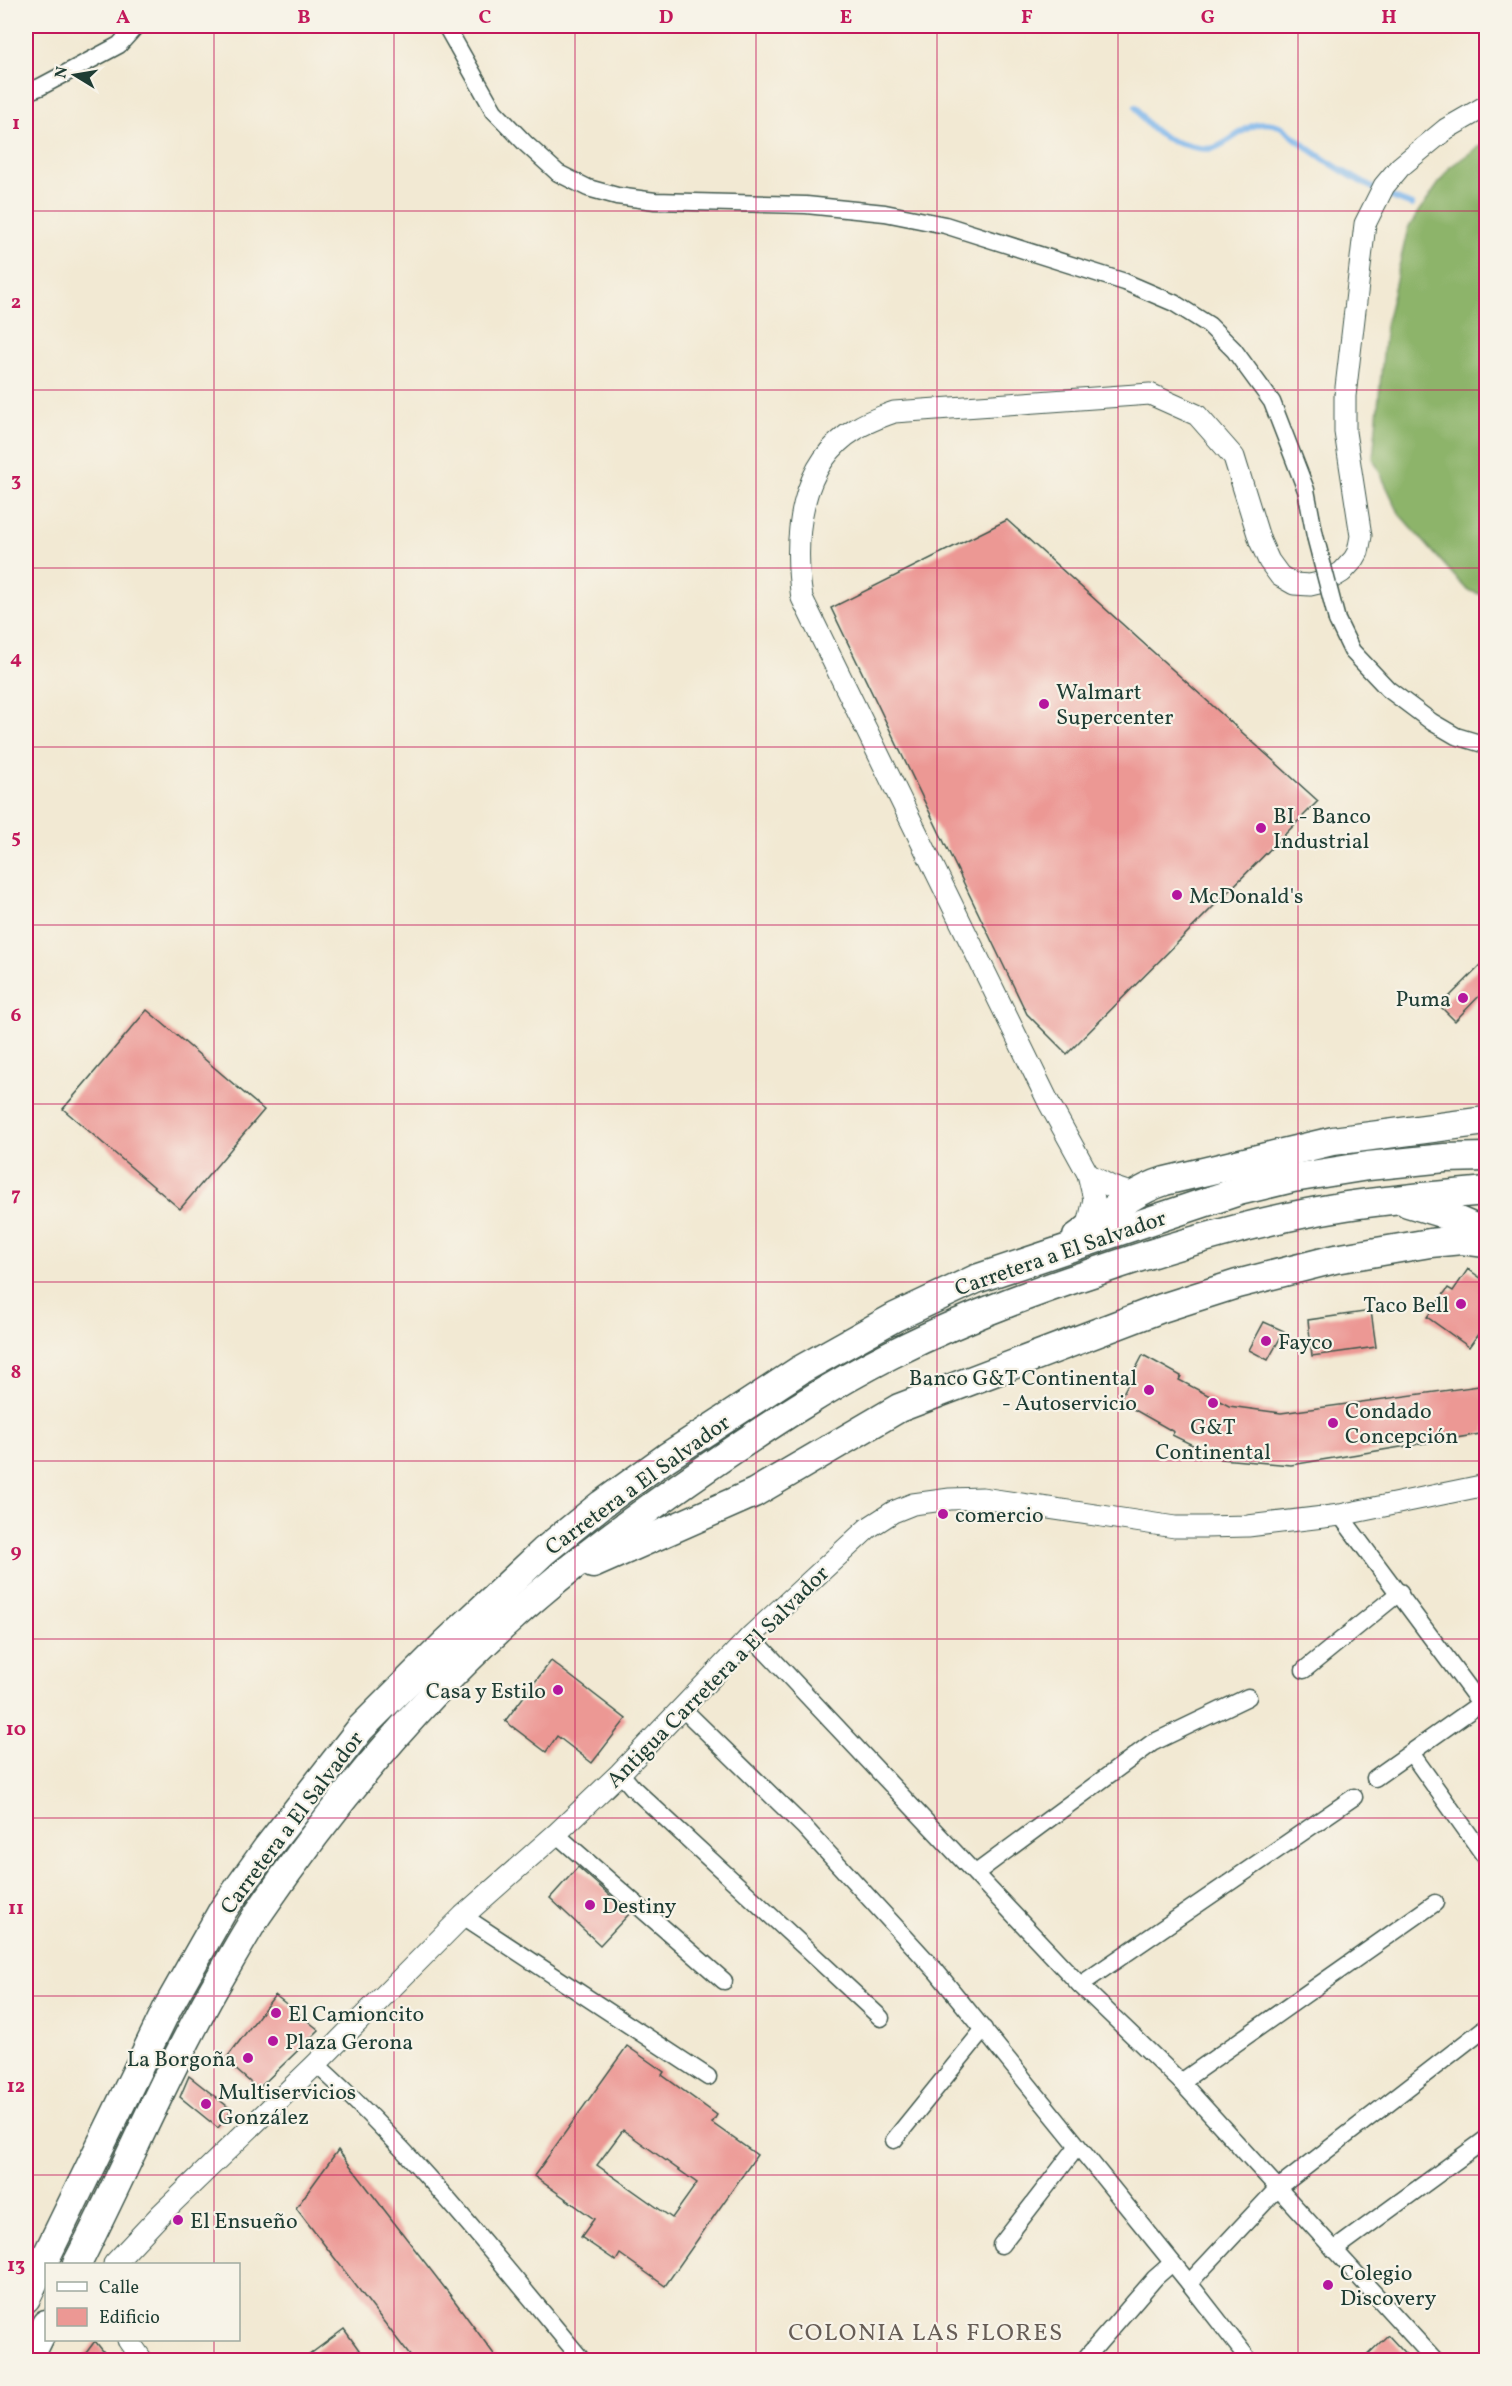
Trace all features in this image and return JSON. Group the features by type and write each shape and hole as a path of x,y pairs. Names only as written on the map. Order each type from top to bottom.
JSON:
{"highway":[{"path":"1059,1251 1109,1212 1153,1185 1333,1142 1486,1120"},
{"name":"Carretera a El Salvador","path":"26,2298 168,2007 223,1910 267,1847 361,1728 446,1643 544,1551 667,1457 800,1370 895,1317 976,1279 1239,1191 1293,1178 1401,1163 1486,1157"},
{"name":"Carretera a El Salvador","path":"83,2260 195,2022 254,1919 306,1844 382,1750 475,1654 555,1581 662,1498 806,1401 895,1352 1050,1287 1178,1245 1297,1215 1397,1199 1486,1191"},
{"path":"1397,1199 1438,1212 1486,1233"},
{"path":"555,1581 754,1493 899,1408 1162,1308 1237,1284 1335,1259 1430,1243 1461,1240 1486,1243"}],"street":[{"path":"26,92 40,87 119,45 136,26"},
{"path":"446,26 494,111 558,173 588,188 617,196 655,201 806,205 885,213 956,229 1125,282 1174,303 1209,325 1234,350 1272,402 1306,490 1315,536 1337,620 1352,651 1388,689 1432,722 1456,736 1486,745"},
{"path":"1087,1230 1094,1199 1088,1174 1049,1103 802,598 798,569 798,536 803,503 819,467 840,441 856,428 894,412 1150,394 1197,415 1234,457 1260,541 1269,561 1280,576 1294,584 1310,585 1327,581 1348,566 1358,552 1360,543 1345,432 1345,396 1365,224 1384,186 1400,168 1432,139 1486,106"},
{"path":"1088,1174 1112,1187 1136,1196"},
{"name":"Antigua Carretera a El Salvador","path":"116,2263 162,2213 464,1916 620,1773 751,1636 868,1528 893,1512 914,1504 950,1499 982,1498 1175,1527 1248,1526 1340,1515 1486,1485"},
{"path":"1340,1515 1484,1707 1375,1778"},
{"path":"1304,1670 1400,1592"},
{"path":"751,1636 1080,1985 1181,2082 1435,2361"},
{"path":"976,1874 1152,1743 1248,1696"},
{"path":"682,1708 805,1828 894,1924 984,2029 1077,2147 1190,2283 1249,2361"},
{"path":"1411,1753 1486,1858"},
{"path":"620,1773 881,2018"},
{"path":"1080,1985 1354,1797"},
{"path":"556,1834 724,1981"},
{"path":"1181,2082 1436,1903"},
{"path":"464,1916 708,2076"},
{"path":"1190,2283 1277,2189 1486,2027"},
{"path":"894,2140 984,2029"},
{"path":"316,2064 340,2085 443,2193 582,2361"},
{"path":"1334,2250 1486,2139"},
{"path":"1001,2245 1077,2147"},
{"path":"1084,2361 1155,2278 1172,2263"},
{"path":"129,2341 142,2361"}],"green space":[{"path":"1486,142 1486,596 1467,590 1400,515 1373,458 1386,323 1408,228 1450,167"}],"building":[{"name":"Walmart Supercenter","path":"1007,520 1318,801 1067,1054 1027,1014 831,608"},
{"name":"Puma","path":"1486,960 1486,989 1455,1021 1440,1006"},
{"path":"147,1010 264,1110 180,1209 63,1109"},
{"name":"Taco Bell","path":"1468,1269 1486,1282 1486,1323 1469,1347 1427,1317 1448,1288 1453,1291"},
{"path":"1371,1311 1376,1347 1312,1356 1308,1320"},
{"name":"Fayco","path":"1264,1322 1284,1331 1268,1360 1249,1350"},
{"name":"Condado Concepción","path":"1143,1355 1181,1376 1179,1380 1229,1406 1281,1413 1486,1385 1486,1433 1291,1465 1221,1459 1172,1435 1174,1432 1119,1401"},
{"name":"Casa y Estilo","path":"551,1661 626,1719 592,1763 557,1736 546,1752 505,1721"},
{"name":"Destiny","path":"578,1867 630,1913 600,1945 550,1898"},
{"name":"Plaza Gerona","path":"275,1995 319,2030 258,2089 225,2060"},
{"path":"627,2046 664,2072 662,2075 717,2115 712,2123 757,2155 665,2286 620,2254 616,2261 581,2237 594,2219 534,2176","holes":["623,2130 697,2183 672,2218 597,2165"]},
{"name":"Multiservicios González","path":"189,2076 232,2110 218,2128 180,2097"},
{"path":"338,2150 499,2361 414,2361 296,2208"},
{"path":"344,2329 367,2361 301,2361"},
{"name":"Colegio Discovery","path":"1388,2335 1412,2361 1361,2361"},
{"path":"95,2341 111,2361 80,2361"}],"waterway":[{"path":"1136,107 1146,122 1165,138 1181,144 1208,149 1223,144 1253,126 1271,124 1282,127 1344,172 1378,191 1412,205"}],"place":[{"name":"Walmart Supercenter","path":"1044,704"},
{"name":"BI - Banco Industrial","path":"1261,828"},
{"name":"McDonald's","path":"1177,895"},
{"name":"Puma","path":"1463,998"},
{"name":"Taco Bell","path":"1461,1304"},
{"name":"Fayco","path":"1266,1341"},
{"name":"Banco G&T Continental - Autoservicio","path":"1149,1390"},
{"name":"G&T Continental","path":"1213,1403"},
{"name":"Condado Concepción","path":"1333,1423"},
{"name":"comercio","path":"943,1514"},
{"name":"Casa y Estilo","path":"558,1690"},
{"name":"Destiny","path":"590,1905"},
{"name":"El Camioncito","path":"276,2013"},
{"name":"Plaza Gerona","path":"273,2041"},
{"name":"La Borgoña","path":"248,2058"},
{"name":"Multiservicios González","path":"206,2104"},
{"name":"El Ensueño","path":"178,2220"},
{"name":"Colegio Discovery","path":"1328,2285"}],"district":[{"name":"COLONIA LAS FLORES","path":"926,2332"}]}
